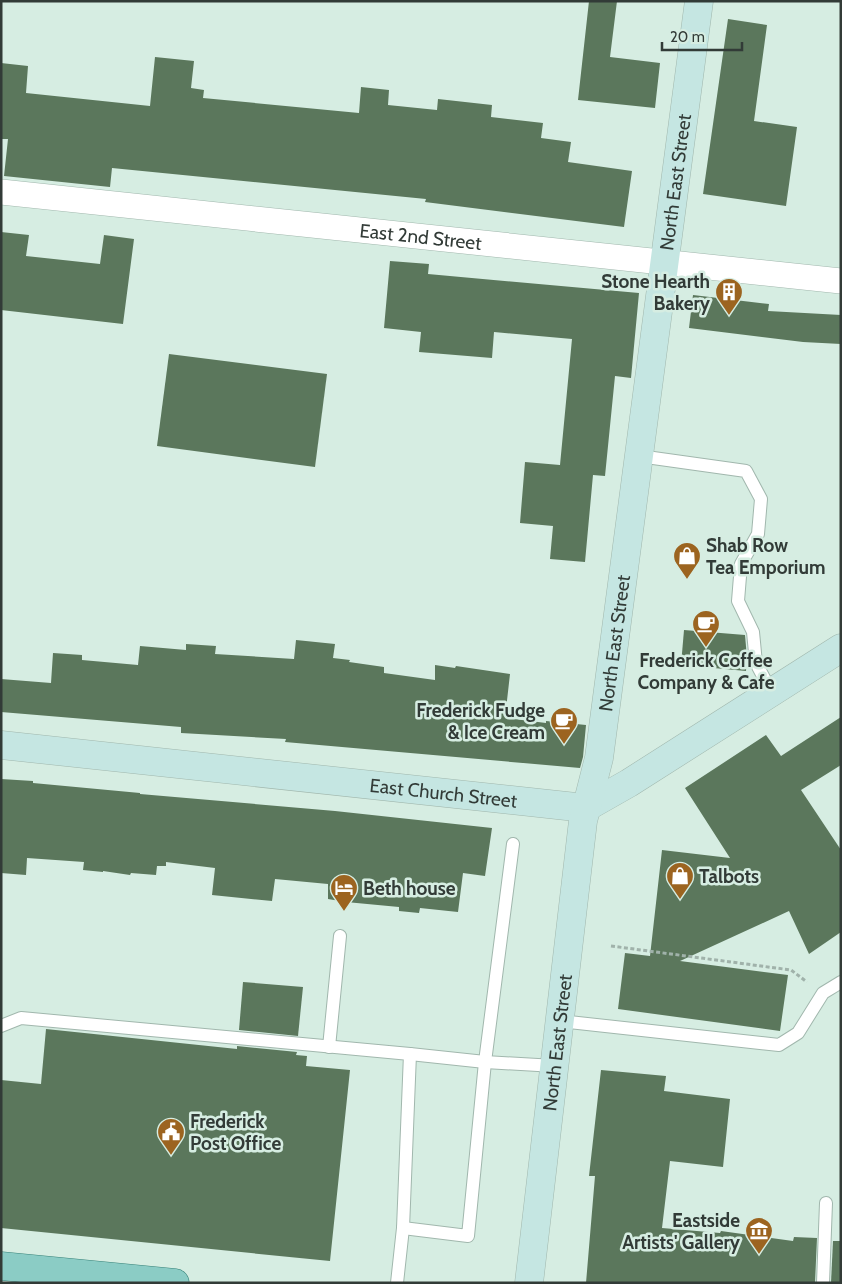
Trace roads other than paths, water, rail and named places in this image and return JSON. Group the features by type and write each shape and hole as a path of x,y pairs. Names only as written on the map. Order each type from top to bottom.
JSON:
{"main road":[{"name":"North East Street","path":"529,1283 585,808 599,758 699,1"},
{"path":"585,808 630,784 841,648"},
{"name":"East Church Street","path":"1,745 585,808"},
{"path":"1,1266 175,1283"}],"street":[{"name":"East 2nd Street","path":"1,192 841,281"}],"lane":[{"path":"639,456 746,472 750,478 761,499 759,525 758,534 741,564 738,601 753,632 756,663 772,692"},
{"path":"402,1228 468,1236 486,1062 513,844"},
{"path":"329,1047 340,936"},
{"path":"560,1020 779,1045 798,1033 823,993 841,982"},
{"path":"1,1026 21,1018 486,1062 555,1066"},
{"path":"397,1283 402,1228 410,1054"},
{"path":"823,1283 826,1203"}],"place":[{"name":"Stone Hearth Bakery","path":"729,316"},
{"name":"Shab Row Tea Emporium","path":"687,580"},
{"name":"Frederick Coffee Company & Cafe","path":"706,648"},
{"name":"Frederick Fudge & Ice Cream","path":"564,745"},
{"name":"Talbots","path":"680,900"},
{"name":"Beth house","path":"344,912"},
{"name":"Frederick Post Office","path":"171,1156"},
{"name":"Eastside Artists' Gallery","path":"759,1255"}]}
